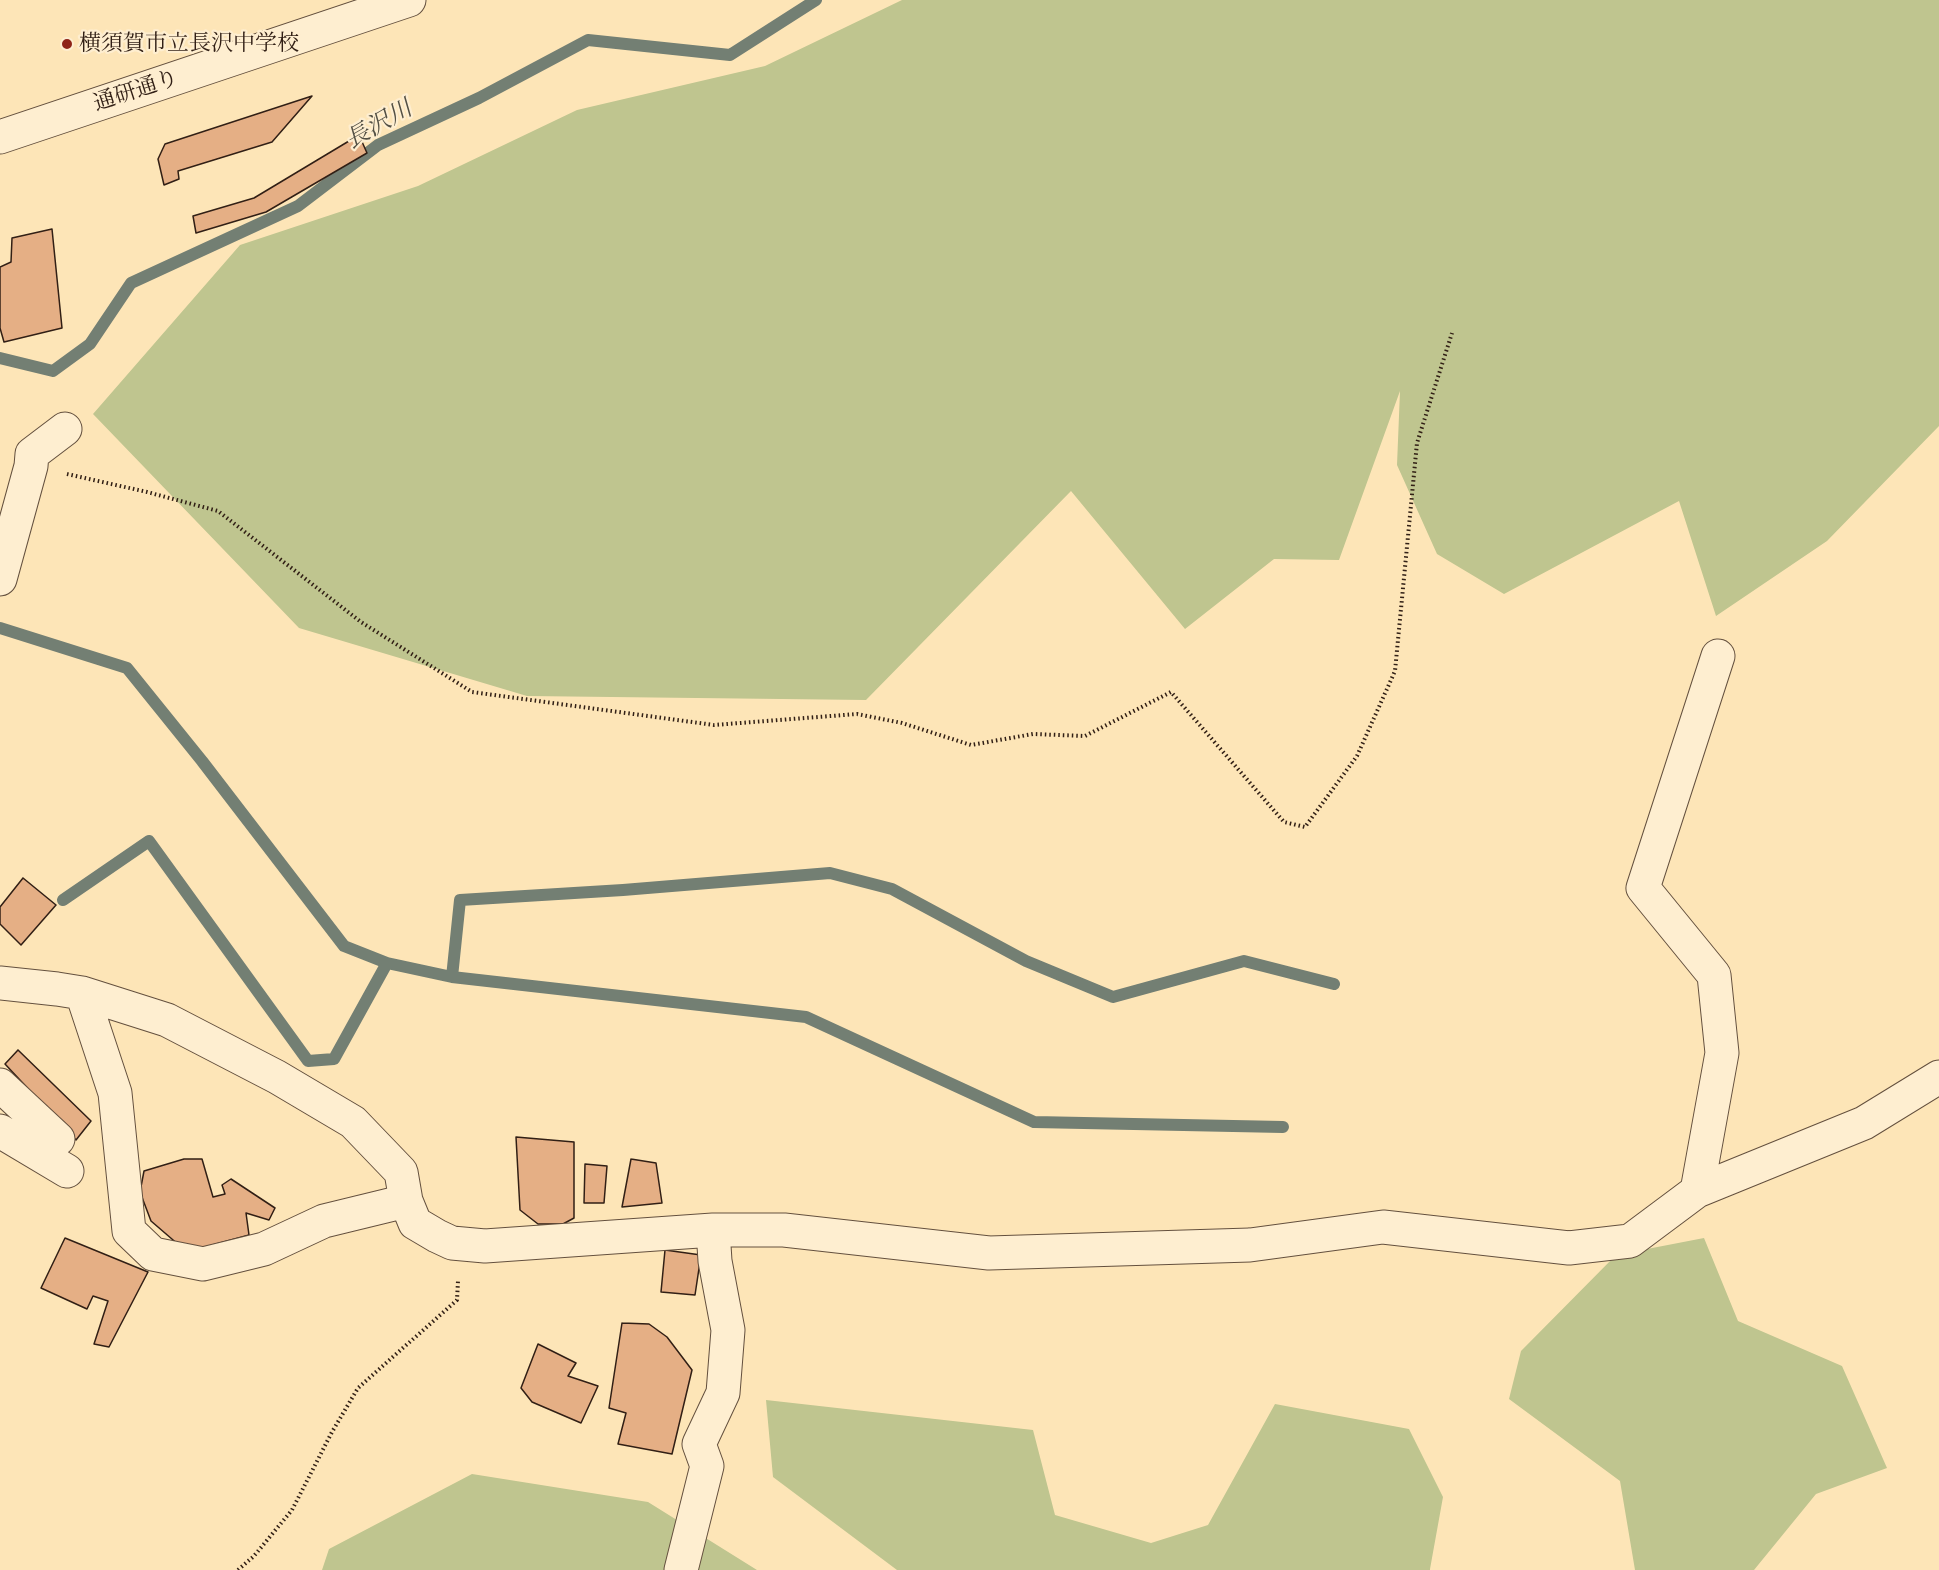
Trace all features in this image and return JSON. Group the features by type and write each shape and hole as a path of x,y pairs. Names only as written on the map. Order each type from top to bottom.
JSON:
{"street":[{"name":"通研通り","path":"0,137 409,0"},
{"path":"0,579 31,466 32,454 65,429"},
{"path":"1697,1191 1722,1053 1714,975 1643,888 1719,656"},
{"path":"0,983 82,993 167,1020 277,1077 353,1122 401,1172 406,1201 415,1223 452,1243 485,1246 713,1230 784,1230 989,1253 1250,1245 1383,1227 1569,1248 1630,1241 1697,1191 1864,1123 1939,1077"},
{"path":"82,993 115,1093 129,1231 153,1254 203,1264 264,1249 324,1221 406,1201"},
{"path":"0,1085 58,1139"},
{"path":"0,1131 67,1171"},
{"path":"681,1570 707,1466 699,1444 723,1393 728,1330 713,1230"}],"path":[{"path":"31,466 147,492 218,511 361,622 472,692 714,725 857,714 902,723 971,745 1033,734 1085,736 1171,692 1284,822 1305,827 1357,756 1395,671 1417,443 1452,333"},
{"path":"238,1570 254,1556 292,1510 332,1432 358,1388 457,1300 459,1264 452,1243"}],"green space":[{"path":"902,0 1939,0 1939,426 1827,541 1716,616 1679,501 1504,594 1437,554 1397,465 1400,391 1339,560 1274,559 1185,629 1071,491 866,700 527,696 299,628 93,414 240,245 418,186 577,110 765,66"},
{"path":"1704,1238 1738,1321 1842,1366 1887,1468 1816,1494 1754,1570 1635,1570 1620,1481 1509,1399 1521,1351 1616,1255"},
{"path":"766,1400 1033,1430 1055,1515 1151,1543 1208,1525 1275,1404 1409,1429 1443,1497 1430,1570 897,1570 773,1477"},
{"path":"472,1474 648,1502 757,1570 322,1570 329,1549"}],"building":[{"path":"312,96 272,142 178,171 179,179 164,185 158,159 165,144"},
{"path":"359,135 367,153 266,212 196,233 193,216 254,198"},
{"path":"52,229 62,328 4,342 0,328 0,267 11,262 12,238"},
{"path":"23,878 56,905 21,945 0,924 0,907"},
{"path":"18,1050 91,1121 76,1140 5,1064"},
{"path":"516,1137 574,1142 574,1218 563,1224 538,1224 520,1210"},
{"path":"184,1159 202,1159 213,1197 225,1194 222,1185 231,1179 275,1208 269,1220 246,1213 249,1235 187,1252 151,1221 140,1192 144,1171"},
{"path":"631,1159 656,1163 662,1203 622,1207"},
{"path":"585,1164 607,1166 604,1203 584,1203"},
{"path":"65,1238 148,1272 109,1347 94,1344 108,1301 93,1296 87,1309 41,1288"},
{"path":"665,1250 701,1255 695,1295 661,1292"},
{"path":"622,1323 649,1324 667,1337 692,1370 672,1454 618,1444 626,1413 609,1408"},
{"path":"538,1344 576,1363 568,1376 598,1386 581,1423 532,1402 521,1388"}],"waterway":[{"name":"長沢川","path":"0,358 53,371 90,344 131,283 298,206 378,145 479,98 588,40 730,55 816,0"},
{"path":"0,628 127,668 202,761 344,946 387,963 452,977 806,1017 1034,1122 1283,1127"},
{"path":"63,900 149,841 308,1061 334,1059 387,963"},
{"path":"452,977 460,900 623,890 830,873 892,889 1026,961 1113,997 1244,961 1334,984"}],"place":[{"name":"横須賀市立長沢中学校","path":"67,44"}]}
